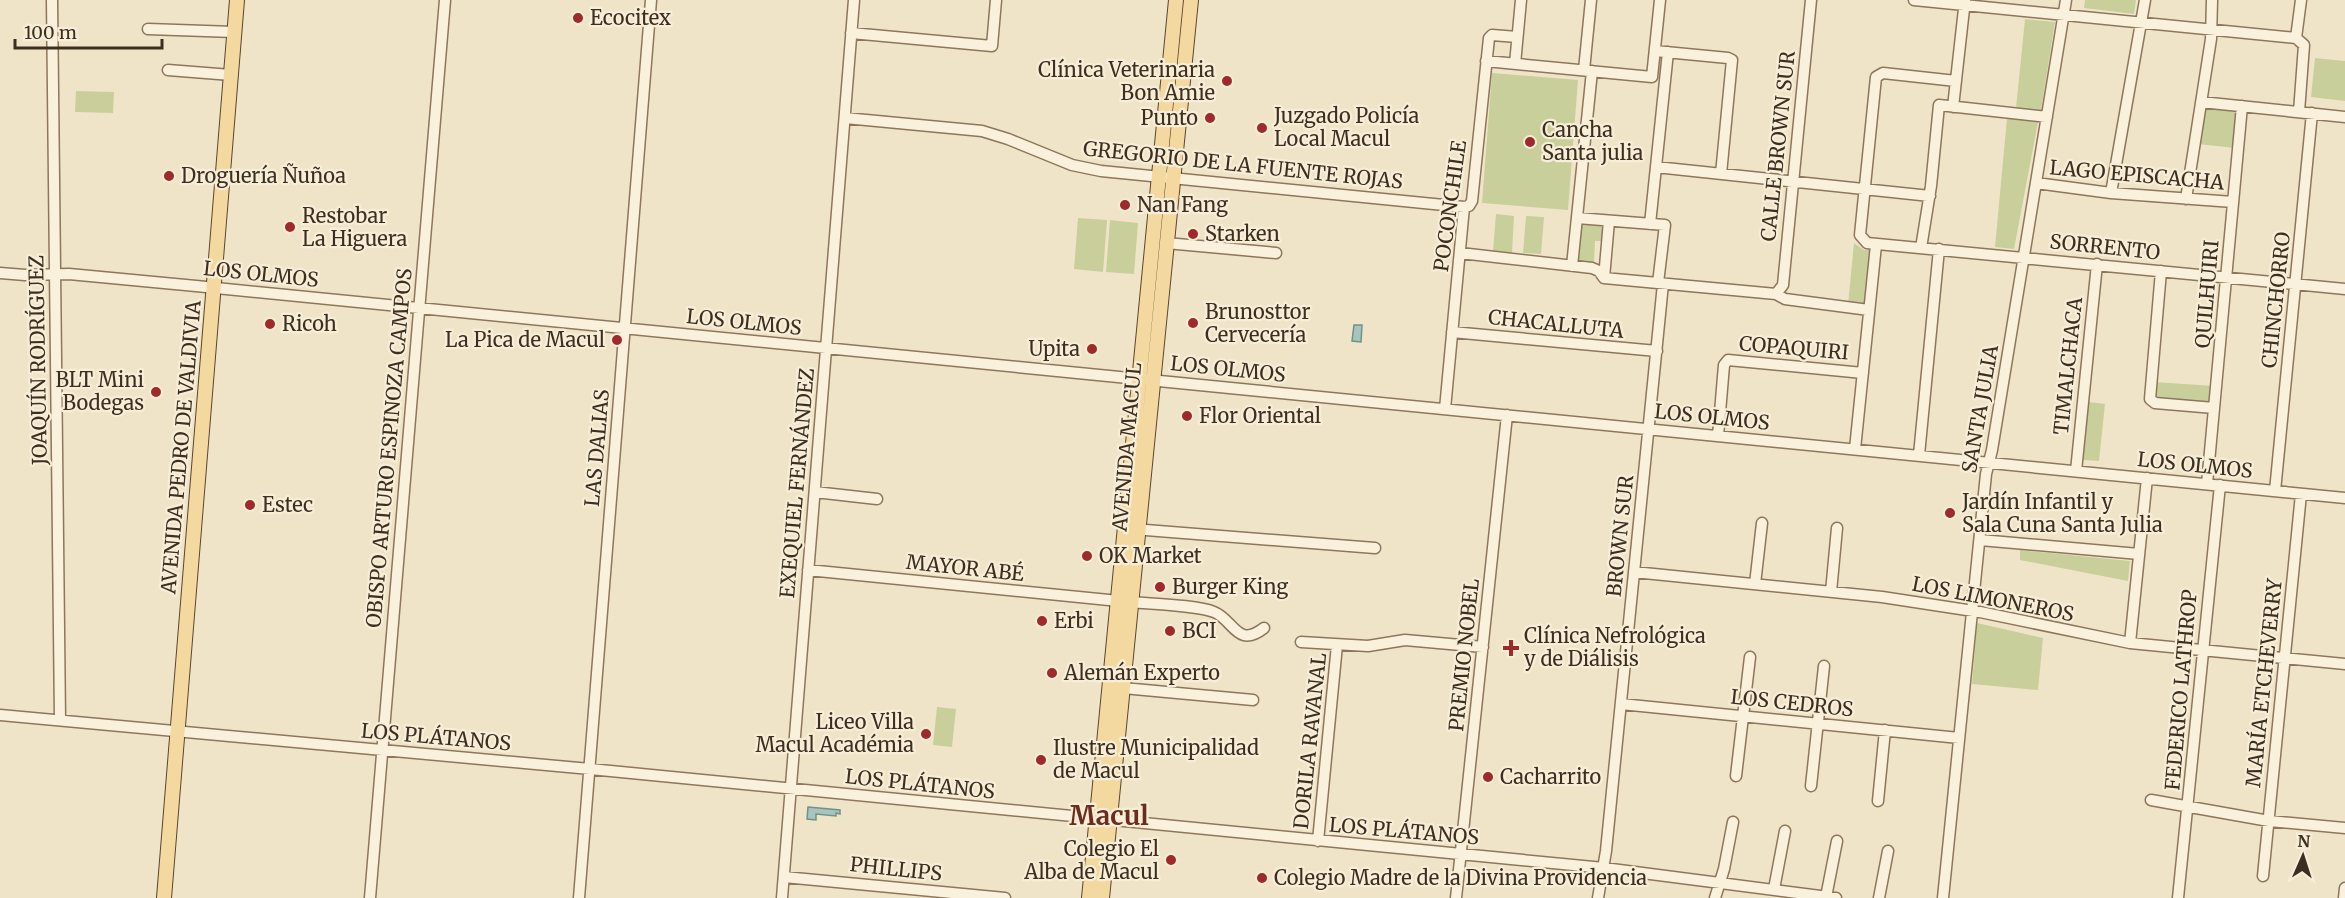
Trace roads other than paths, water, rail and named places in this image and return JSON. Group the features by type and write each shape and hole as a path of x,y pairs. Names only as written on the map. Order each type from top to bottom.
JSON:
{"main road":[{"name":"AVENIDA PEDRO DE VALDIVIA","path":"164,898 237,0"},
{"name":"AVENIDA MACUL","path":"1102,898 1104,820 1166,177 1176,0"},
{"name":"AVENIDA MACUL","path":"1146,380 1166,243 1166,177 1191,0"},
{"name":"AVENIDA MACUL","path":"1089,898 1104,820 1123,688 1125,602"}],"street":[{"name":"JOAQUÍN RODRÍGUEZ","path":"52,0 60,720"},
{"name":"OBISPO ARTURO ESPINOZA CAMPOS","path":"370,898 445,0"},
{"name":"LAS DALIAS","path":"579,898 651,0"},
{"name":"EXEQUIEL FERNÁNDEZ","path":"782,898 854,0"},
{"path":"851,33 992,46 996,0"},
{"path":"1515,64 1521,0"},
{"path":"1572,266 1588,71 1591,0"},
{"path":"1486,61 1652,77 1660,0"},
{"name":"CALLE BROWN SUR","path":"1776,294 1783,285 1811,0"},
{"path":"1914,0 1964,2 2063,15 2296,38 2304,45 2299,112"},
{"name":"SANTA JULIA","path":"1943,898 1989,462 2025,257 2066,0"},
{"path":"2111,193 2145,0"},
{"path":"2186,199 2201,102 2212,0"},
{"path":"2296,38 2301,0"},
{"path":"1953,107 1964,2"},
{"path":"148,29 234,32"},
{"name":"POCONCHILE","path":"1445,409 1464,207 1469,206 1472,201 1490,36 1517,36"},
{"path":"1654,51 1728,58 1732,62 1721,174"},
{"path":"1577,218 1650,224 1668,52"},
{"path":"168,70 231,75"},
{"path":"1865,189 1878,75 1956,81"},
{"path":"2201,102 2345,117"},
{"path":"1921,248 1930,196 1939,105 2047,117"},
{"name":"QUILHUIRI","path":"2207,484 2242,106"},
{"name":"CHINCHORRO","path":"2275,491 2312,113"},
{"name":"GREGORIO DE LA FUENTE ROJAS","path":"845,118 982,131 1008,139 1071,165 1101,171 1464,207"},
{"path":"1656,167 1930,196"},
{"name":"LAGO EPISCACHA","path":"2036,183 2111,193 2233,202"},
{"name":"SORRENTO","path":"1865,189 1860,235 1867,243 1876,245 2025,257 2345,289"},
{"path":"1604,278 1609,220"},
{"name":"BROWN SUR","path":"1598,898 1604,868 1656,351 1665,225 1650,224"},
{"path":"1166,243 1276,253"},
{"path":"1855,449 1876,245"},
{"path":"1919,455 1939,249"},
{"path":"1460,254 1596,269 1604,278 1776,294 1785,299 1869,310"},
{"name":"TIMALCHACA","path":"2076,471 2097,264"},
{"path":"2161,271 2150,399 2155,403 2214,408"},
{"name":"LOS OLMOS","path":"0,273 55,274 213,288 2301,494 2345,494"},
{"name":"CHACALLUTA","path":"1452,332 1656,351"},
{"name":"COPAQUIRI","path":"1718,436 1724,365 1728,360 1863,373"},
{"name":"PREMIO NOBEL","path":"1456,898 1507,415"},
{"path":"2130,643 2147,478"},
{"name":"FEDERICO LATHROP","path":"2178,898 2220,485"},
{"path":"815,492 877,499"},
{"name":"MARÍA ETCHEVERRY","path":"2263,876 2301,494"},
{"path":"1755,584 1762,522"},
{"path":"1831,592 1837,528"},
{"path":"1132,529 1375,548"},
{"path":"1980,540 2139,554"},
{"name":"MAYOR ABÉ","path":"808,570 1216,613 1232,628 1247,635 1257,634 1264,628"},
{"name":"LOS LIMONEROS","path":"1634,572 1831,592 1972,611 2130,643 2345,664"},
{"path":"1301,642 1368,646 1405,640 1483,647"},
{"name":"DORILA RAVANAL","path":"1318,841 1337,645"},
{"path":"1736,776 1750,657"},
{"path":"1811,786 1824,666"},
{"path":"1123,688 1253,700"},
{"name":"LOS CEDROS","path":"1621,704 1959,738"},
{"name":"LOS PLÁTANOS","path":"0,715 590,769 1604,868 1831,897"},
{"path":"1878,801 1885,730"},
{"path":"2151,800 2269,821 2345,828"},
{"path":"1715,898 1724,869 1733,822"},
{"path":"1774,889 1785,831"},
{"path":"1831,897 1837,841"},
{"path":"1879,898 1888,851"},
{"name":"PHILLIPS","path":"784,877 1005,898"},
{"path":"2344,898 2345,888"}],"water":[{"path":"1354,325 1362,325 1361,342 1352,341"},
{"path":"808,807 840,810 840,814 836,813 836,816 816,814 816,820 807,819"}],"place":[{"name":"Ecocitex","path":"578,18"},
{"name":"Clínica Veterinaria Bon Amie","path":"1227,81"},
{"name":"Punto","path":"1210,118"},
{"name":"Juzgado Policía Local Macul","path":"1262,128"},
{"name":"Cancha Santa julia","path":"1530,142"},
{"name":"Droguería Ñuñoa","path":"169,176"},
{"name":"Nan Fang","path":"1125,205"},
{"name":"Restobar La Higuera","path":"290,227"},
{"name":"Starken","path":"1193,234"},
{"name":"Brunosttor Cervecería","path":"1193,323"},
{"name":"Ricoh","path":"270,324"},
{"name":"La Pica de Macul","path":"617,340"},
{"name":"Upita","path":"1092,349"},
{"name":"BLT Mini Bodegas","path":"156,392"},
{"name":"Flor Oriental","path":"1187,416"},
{"name":"Estec","path":"250,505"},
{"name":"Jardín Infantil y Sala Cuna Santa Julia","path":"1950,513"},
{"name":"OK Market","path":"1087,556"},
{"name":"Burger King","path":"1160,587"},
{"name":"Erbi","path":"1042,621"},
{"name":"BCI","path":"1170,631"},
{"name":"Clínica Nefrológica y de Diálisis","path":"1511,648"},
{"name":"Alemán Experto","path":"1052,673"},
{"name":"Liceo Villa Macul Académia","path":"926,734"},
{"name":"Ilustre Municipalidad de Macul","path":"1041,760"},
{"name":"Cacharrito","path":"1488,777"},
{"name":"Colegio El Alba de Macul","path":"1171,860"},
{"name":"Colegio Madre de la Divina Providencia","path":"1262,878"}],"district":[{"name":"Macul","path":"1109,816"}]}
